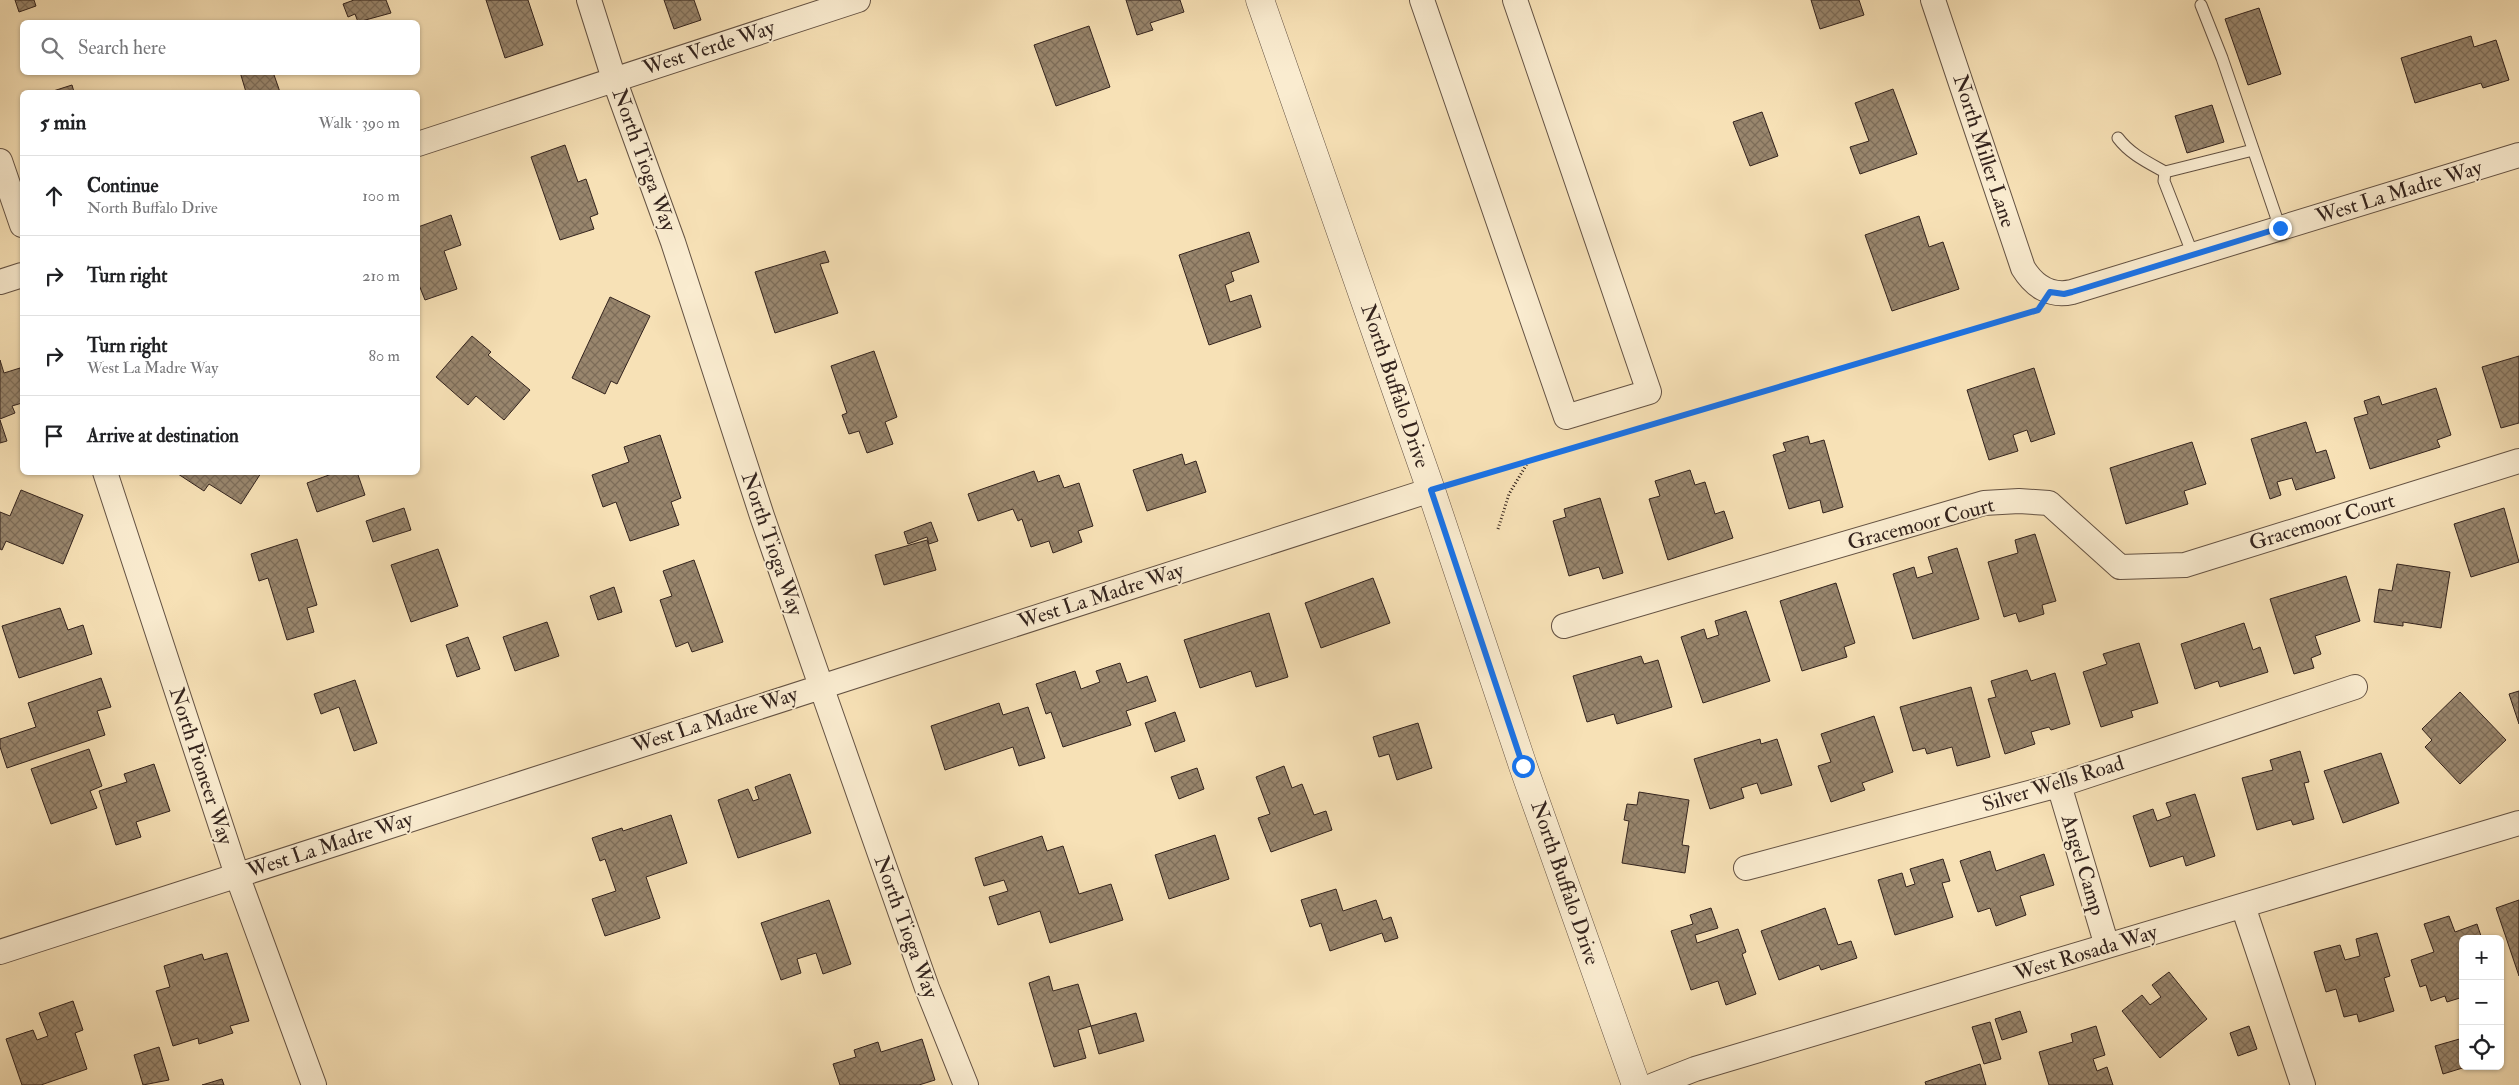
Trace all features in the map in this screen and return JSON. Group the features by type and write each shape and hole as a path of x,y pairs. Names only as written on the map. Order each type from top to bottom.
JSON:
{"street":[{"name":"North Tioga Way","path":"589,0 614,79 673,242 762,516 821,686 926,988 966,1085"},
{"name":"West Verde Way","path":"420,143 858,0"},
{"name":"North Buffalo Drive","path":"1260,0 1431,490 1523,766 1636,1085"},
{"path":"1422,0 1566,417 1649,392 1515,0"},
{"name":"North Miller Lane","path":"1933,0 2023,268 2036,284 2050,292"},
{"name":"West La Madre Way","path":"2050,292 2064,294 2072,292 2519,155"},
{"path":"0,161 20,219"},
{"path":"0,282 20,276"},
{"name":"Gracemoor Court","path":"1564,626 1984,503 2019,501 2049,503 2120,566 2185,565 2519,461"},
{"name":"North Pioneer Way","path":"106,475 237,875 314,1085"},
{"name":"West La Madre Way","path":"0,952 1431,490"},
{"name":"Silver Wells Road","path":"1746,868 2059,785 2355,687"},
{"name":"Angel Camp","path":"2059,785 2107,946"},
{"name":"West Rosada Way","path":"1654,1085 1695,1069 2519,822"},
{"path":"2243,906 2303,1085"}],"lane":[{"path":"2201,5 2222,58 2280,228"},
{"path":"2118,138 2126,148 2138,157 2165,172 2253,150"},
{"path":"2165,172 2164,181 2193,255"}],"path":[{"path":"1431,490 2038,310 2050,292"},
{"path":"1498,529 1509,494 1528,462"}],"building":[{"path":"15,0 34,0 36,6 19,12"},
{"path":"354,0 386,0 391,13 365,20 357,20 355,14 348,17 343,4"},
{"path":"486,0 528,0 543,45 505,58"},
{"path":"664,0 694,0 701,20 674,29"},
{"path":"1126,0 1180,0 1184,12 1150,23 1153,30 1137,35"},
{"path":"1811,0 1859,0 1864,15 1820,29"},
{"path":"2259,8 2281,74 2248,85 2225,19"},
{"path":"1089,26 1110,87 1056,106 1034,45"},
{"path":"2471,36 2474,47 2496,40 2509,80 2483,88 2481,83 2415,103 2401,58"},
{"path":"241,75 274,75 279,90 245,90"},
{"path":"72,85 73,90 56,90"},
{"path":"1893,89 1917,154 1860,174 1850,147 1869,141 1855,103"},
{"path":"2212,105 2224,142 2187,153 2175,116"},
{"path":"1762,112 1778,156 1750,166 1733,122"},
{"path":"565,145 578,182 586,179 598,214 590,217 594,229 560,240 531,157"},
{"path":"451,215 461,245 444,251 457,289 425,300 420,288 420,226"},
{"path":"1919,216 1929,247 1943,242 1959,289 1892,311 1865,235"},
{"path":"1249,232 1259,262 1231,272 1234,281 1225,285 1230,302 1251,295 1261,327 1209,345 1179,255"},
{"path":"825,251 829,262 820,264 838,313 775,333 755,272"},
{"path":"610,297 650,316 617,384 611,381 605,394 572,378"},
{"path":"472,336 491,352 488,355 530,390 504,420 476,396 468,405 436,377"},
{"path":"874,351 897,417 885,422 893,444 867,453 859,431 849,434 842,415 847,413 831,366"},
{"path":"2519,356 2519,423 2501,428 2482,367"},
{"path":"0,360 4,373 20,368 20,404 12,406 15,413 0,419"},
{"path":"2034,368 2055,434 2031,442 2027,430 2013,435 2018,451 1989,460 1967,390"},
{"path":"2436,388 2451,435 2437,440 2440,447 2370,469 2354,418 2368,414 2364,401 2379,396 2382,405"},
{"path":"0,420 7,441 0,443"},
{"path":"2306,422 2316,453 2326,450 2335,478 2296,490 2292,478 2277,482 2281,495 2270,499 2251,439"},
{"path":"660,435 681,498 671,502 679,525 630,541 616,502 603,507 592,475 629,462 624,447"},
{"path":"1808,436 1810,444 1824,440 1843,507 1823,513 1820,500 1789,509 1773,455 1786,451 1783,443"},
{"path":"2192,442 2206,484 2184,491 2188,504 2126,524 2110,468"},
{"path":"1182,454 1185,465 1196,461 1206,492 1147,511 1133,470"},
{"path":"1690,470 1695,485 1705,482 1715,514 1724,511 1733,538 1668,560 1649,499 1660,496 1655,481"},
{"path":"1034,471 1038,482 1059,475 1064,488 1079,483 1093,526 1078,531 1082,542 1053,553 1049,541 1031,547 1022,519 1018,521 1013,509 978,521 968,494"},
{"path":"180,475 260,475 241,504 209,484 204,491"},
{"path":"329,475 358,475 365,495 317,512 307,483"},
{"path":"21,490 83,515 63,564 6,541 2,550 0,549 0,512 10,516"},
{"path":"1600,498 1623,573 1603,579 1599,567 1569,576 1553,521 1566,517 1564,509"},
{"path":"404,508 411,530 373,542 366,521"},
{"path":"2504,508 2519,562 2471,577 2454,524"},
{"path":"931,522 938,541 929,544 927,537 908,544 904,532"},
{"path":"2035,534 2056,601 2042,605 2044,614 2019,622 2016,613 2004,617 1988,562 2018,553 2015,540"},
{"path":"297,539 317,605 307,608 314,632 287,640 268,578 259,581 251,554"},
{"path":"927,540 936,570 884,585 875,555"},
{"path":"1957,548 1979,619 1913,639 1893,574 1914,567 1917,578 1933,573 1928,557"},
{"path":"438,549 458,606 411,622 391,565"},
{"path":"694,560 723,642 692,652 688,642 676,647 660,600 672,596 663,571"},
{"path":"2397,564 2450,572 2441,628 2403,622 2403,626 2374,622 2379,589 2392,591"},
{"path":"2346,576 2360,621 2315,636 2321,654 2311,658 2314,668 2294,674 2270,599"},
{"path":"1373,578 1390,623 1321,648 1305,603"},
{"path":"1836,583 1855,643 1844,647 1847,657 1802,671 1780,601"},
{"path":"614,587 622,612 598,620 590,596"},
{"path":"60,608 68,630 83,625 92,654 19,678 2,626"},
{"path":"1746,611 1770,681 1703,703 1681,637 1704,629 1707,639 1719,635 1715,621"},
{"path":"1269,613 1288,677 1256,687 1251,671 1200,688 1184,640"},
{"path":"547,622 559,656 515,671 503,637"},
{"path":"2244,623 2253,650 2260,647 2268,672 2220,687 2218,681 2195,689 2181,644"},
{"path":"468,637 480,669 457,677 446,645"},
{"path":"2139,643 2158,703 2131,711 2133,717 2101,727 2083,672 2107,664 2103,654"},
{"path":"1641,656 1644,664 1658,660 1672,707 1617,724 1614,714 1587,722 1573,676"},
{"path":"1120,663 1127,683 1147,676 1156,701 1126,711 1131,725 1063,747 1051,712 1046,714 1036,684 1075,671 1081,689 1100,682 1096,671"},
{"path":"2027,670 2031,681 2055,673 2070,724 2051,730 2049,727 2031,732 2035,744 2005,754 1988,699 1996,697 1991,681"},
{"path":"101,678 111,707 97,711 105,735 7,768 0,747 0,739 36,727 28,703"},
{"path":"355,680 377,743 354,751 339,707 321,714 314,694"},
{"path":"1971,687 1990,757 1957,766 1952,747 1927,754 1925,748 1913,751 1900,707"},
{"path":"2519,691 2519,724 2509,694"},
{"path":"2460,692 2506,740 2460,784 2425,747 2432,740 2422,729"},
{"path":"999,703 1003,715 1028,707 1045,758 1019,766 1013,747 945,770 931,726"},
{"path":"1175,712 1185,741 1155,752 1145,723"},
{"path":"1874,716 1893,772 1862,783 1865,790 1831,802 1818,766 1831,762 1821,734"},
{"path":"1418,723 1432,768 1397,780 1389,754 1379,757 1373,737"},
{"path":"1760,739 1761,744 1777,739 1792,785 1761,794 1757,783 1741,788 1744,798 1710,809 1694,759"},
{"path":"89,749 102,786 90,791 97,808 51,824 31,769"},
{"path":"2300,751 2309,782 2304,783 2314,819 2293,825 2291,820 2257,830 2242,778 2273,770 2270,760"},
{"path":"2381,753 2399,803 2343,823 2324,771"},
{"path":"154,764 170,811 136,822 141,837 116,845 99,791 127,782 124,774"},
{"path":"1284,766 1292,788 1302,784 1314,815 1326,811 1332,830 1271,852 1258,818 1270,814 1256,777"},
{"path":"1197,768 1204,789 1179,799 1171,777"},
{"path":"790,774 811,833 738,858 718,800 748,789 753,801 759,799 755,787"},
{"path":"1639,792 1689,800 1682,845 1689,846 1685,873 1622,863 1629,821 1624,820 1627,804 1637,805"},
{"path":"2195,794 2215,856 2186,866 2183,856 2150,867 2133,816 2153,809 2157,821 2171,816 2166,803"},
{"path":"671,815 687,863 646,877 660,918 605,936 592,899 616,891 605,859 600,861 592,838 622,828 623,831"},
{"path":"1215,835 1229,879 1169,899 1155,855"},
{"path":"1042,836 1047,851 1063,846 1079,894 1111,884 1123,920 1050,943 1040,911 998,925 989,897 1008,891 1004,880 984,886 975,858"},
{"path":"1990,851 1996,871 2044,854 2054,885 2020,896 2026,915 1996,926 1990,908 1978,912 1960,861"},
{"path":"1943,859 1950,881 1942,883 1953,917 1895,935 1878,880 1902,873 1906,887 1915,884 1910,869"},
{"path":"1336,889 1343,911 1376,900 1383,920 1391,917 1398,938 1385,942 1382,933 1330,951 1321,923 1310,927 1301,900"},
{"path":"829,900 851,964 823,974 816,953 797,959 801,973 781,980 761,923"},
{"path":"2519,900 2519,976 2496,908"},
{"path":"1711,908 1718,928 1695,935 1697,943 1738,929 1746,952 1742,954 1756,994 1726,1005 1718,981 1691,990 1671,931 1693,924 1690,915"},
{"path":"1825,908 1838,945 1851,941 1857,958 1821,970 1819,965 1779,980 1761,931"},
{"path":"2449,916 2455,932 2477,924 2481,935 2459,935 2459,998 2447,1002 2445,996 2431,1001 2426,985 2420,987 2411,960 2434,952 2424,924"},
{"path":"2377,933 2390,976 2384,978 2394,1011 2359,1022 2357,1014 2344,1017 2336,989 2326,992 2314,952 2340,945 2345,960 2360,956 2356,939"},
{"path":"227,953 249,1021 230,1026 233,1033 199,1044 198,1038 173,1046 156,991 170,987 164,966 202,954 204,960"},
{"path":"2169,972 2207,1019 2160,1058 2122,1011 2142,995 2150,1005 2161,997 2152,985"},
{"path":"1049,976 1053,991 1078,984 1091,1026 1078,1030 1086,1058 1054,1067 1029,983"},
{"path":"73,1001 83,1030 75,1033 87,1069 41,1085 22,1085 6,1039 33,1030 37,1040 48,1036 39,1013"},
{"path":"2020,1011 2027,1032 2002,1040 1995,1019"},
{"path":"1136,1013 1144,1041 1099,1054 1091,1026"},
{"path":"1990,1022 2001,1059 1984,1064 1972,1027"},
{"path":"2096,1026 2105,1055 2093,1059 2097,1071 2107,1067 2113,1085 2049,1085 2039,1052 2073,1042 2071,1034"},
{"path":"2249,1026 2257,1049 2238,1056 2230,1033"},
{"path":"922,1039 935,1080 919,1085 840,1085 833,1064 856,1057 854,1050 878,1042 881,1052"},
{"path":"2459,1039 2459,1069 2443,1074 2435,1046"},
{"path":"159,1047 169,1080 143,1085 134,1055"},
{"path":"1980,1064 1986,1085 1926,1085 1925,1082"},
{"path":"222,1079 224,1085 202,1085"}],"route":[{"path":"1523,766 1431,490 1477,478 2038,310 2050,292 2056,294 2072,292 2280,228"}]}
